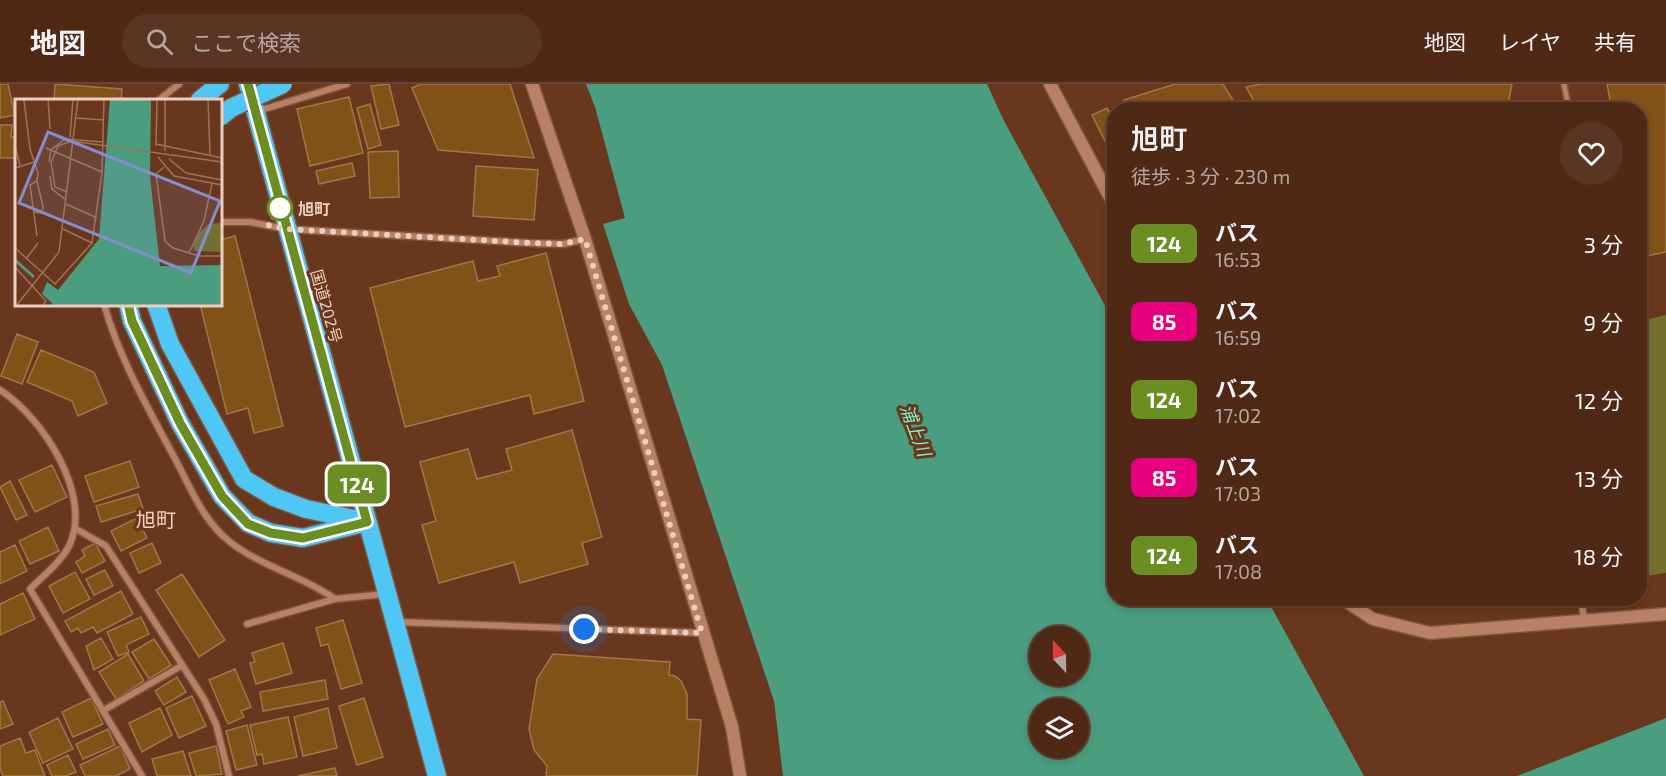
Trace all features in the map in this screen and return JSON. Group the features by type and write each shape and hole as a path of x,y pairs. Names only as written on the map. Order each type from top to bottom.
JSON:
{"highway":[{"path":"201,99 220,84"},
{"name":"国道202号","path":"248,84 437,776"},
{"path":"222,115 231,108 283,84"},
{"path":"128,306 132,321 180,423 222,496 248,524 271,533 303,538 367,522"},
{"path":"157,306 170,345 244,479 274,497 306,509 367,522"}],"street":[{"path":"160,99 179,84"},
{"path":"255,112 347,84"},
{"path":"532,84 585,239 732,727 740,776"},
{"path":"1050,84 1107,192"},
{"path":"222,222 250,222 286,229 530,243 563,244 585,239"},
{"path":"105,306 142,398 197,504 211,523 231,543 253,557 320,588 335,599"},
{"path":"0,390 18,402 45,434 61,461 71,485 76,529 69,547 30,589 142,776"},
{"path":"76,529 106,546 212,715 229,776"},
{"path":"247,624 335,599 386,594"},
{"path":"1353,606 1373,619 1430,633 1666,614"},
{"path":"1582,606 1584,621"},
{"path":"394,622 702,633"},
{"path":"104,710 181,666"}],"lane":[{"path":"1564,84 1567,102"}],"shaded area":[{"path":"1666,315 1666,573 1647,576 1647,320"}],"water":[{"name":"浦上川","path":"586,84 987,84 1004,121 1107,309 1107,606 1271,606 1364,776 783,776 774,701 662,365 629,304 603,224 625,218 595,107"},
{"path":"1666,718 1666,776 1517,776"}],"building":[{"path":"0,84 8,84 15,115 0,118"},
{"path":"55,84 122,89 121,99 54,99"},
{"path":"389,84 399,125 381,129 371,86"},
{"path":"421,84 510,84 534,158 438,150 412,88"},
{"path":"1175,84 1223,84 1234,102 1125,102 1124,100"},
{"path":"1261,84 1512,84 1509,102 1254,102 1246,87"},
{"path":"1607,84 1666,84 1666,252 1647,256 1647,102 1610,102"},
{"path":"349,97 363,153 310,166 297,109"},
{"path":"370,104 381,145 368,149 357,108"},
{"path":"1107,108 1107,145 1092,115"},
{"path":"0,125 12,125 11,137 15,137 15,158 0,158"},
{"path":"398,151 399,197 370,198 368,152"},
{"path":"352,163 355,176 319,184 316,171"},
{"path":"476,166 538,170 534,220 473,216"},
{"path":"235,236 283,426 254,433 248,408 227,414 200,306 222,306 222,239"},
{"path":"546,253 584,401 534,414 530,395 405,427 370,288 473,261 478,281 500,276 497,266"},
{"path":"17,334 38,342 22,384 1,376"},
{"path":"41,350 94,372 107,403 78,416 72,401 27,382"},
{"path":"572,430 602,537 582,543 588,564 520,583 514,562 439,583 422,525 436,521 420,462 468,449 477,479 512,470 506,449"},
{"path":"130,461 139,487 94,502 85,476"},
{"path":"52,465 67,497 35,512 19,480"},
{"path":"10,481 27,515 16,520 0,487"},
{"path":"138,494 143,509 101,522 96,506"},
{"path":"137,518 147,538 121,551 111,531"},
{"path":"48,527 59,551 30,564 19,541"},
{"path":"95,543 105,561 82,573 76,562 85,556 82,550"},
{"path":"152,543 161,563 139,573 130,553"},
{"path":"15,545 27,571 0,584 0,552"},
{"path":"105,570 113,586 94,595 86,579"},
{"path":"75,572 90,599 63,613 49,586"},
{"path":"182,574 225,640 199,657 156,590"},
{"path":"121,591 133,614 97,633 93,627 81,633 78,628 71,632 65,621"},
{"path":"23,593 35,619 0,635 0,604"},
{"path":"141,617 149,634 126,645 129,652 118,656 107,632"},
{"path":"343,620 362,683 341,689 328,644 321,646 316,628"},
{"path":"101,638 113,659 94,670 86,646"},
{"path":"154,639 171,665 149,679 132,652"},
{"path":"283,643 292,673 256,684 250,663 255,662 252,653"},
{"path":"128,654 144,681 116,699 99,672"},
{"path":"553,654 670,662 669,675 681,681 687,694 687,719 701,720 697,776 546,776 547,766 534,750 529,729 537,679"},
{"path":"235,669 251,707 241,711 244,717 228,724 209,680"},
{"path":"177,677 186,692 164,705 155,691"},
{"path":"325,680 328,699 263,711 260,692"},
{"path":"192,696 206,726 179,738 166,708"},
{"path":"91,698 103,724 73,737 62,712"},
{"path":"364,698 383,757 357,765 339,706"},
{"path":"3,701 13,724 0,729 0,702"},
{"path":"160,708 172,735 142,752 129,723"},
{"path":"328,708 337,748 303,756 294,717"},
{"path":"288,717 297,757 264,764 262,754 257,755 250,725"},
{"path":"58,718 73,749 43,763 29,732"},
{"path":"247,725 257,765 236,770 226,731"},
{"path":"108,729 115,745 83,759 76,744"},
{"path":"20,738 26,753 35,750 45,776 3,776 0,769 0,746"},
{"path":"120,746 130,769 116,776 85,776 80,765"},
{"path":"216,746 222,774 196,776 189,753"},
{"path":"183,751 191,776 157,776 152,759"},
{"path":"68,755 76,772 66,776 52,776 47,765"},
{"path":"335,768 337,776 298,776"}],"bus line":[{"name":"124","path":"128,306 132,321 180,423 222,496 248,524 271,533 303,538 367,522 248,84"}],"place":[{"name":"旭町","path":"280,208"}],"district":[{"name":"旭町","path":"156,519"}],"route":[{"path":"280,208 268,225 286,229 530,243 563,244 585,239 702,633 584,629"}]}
